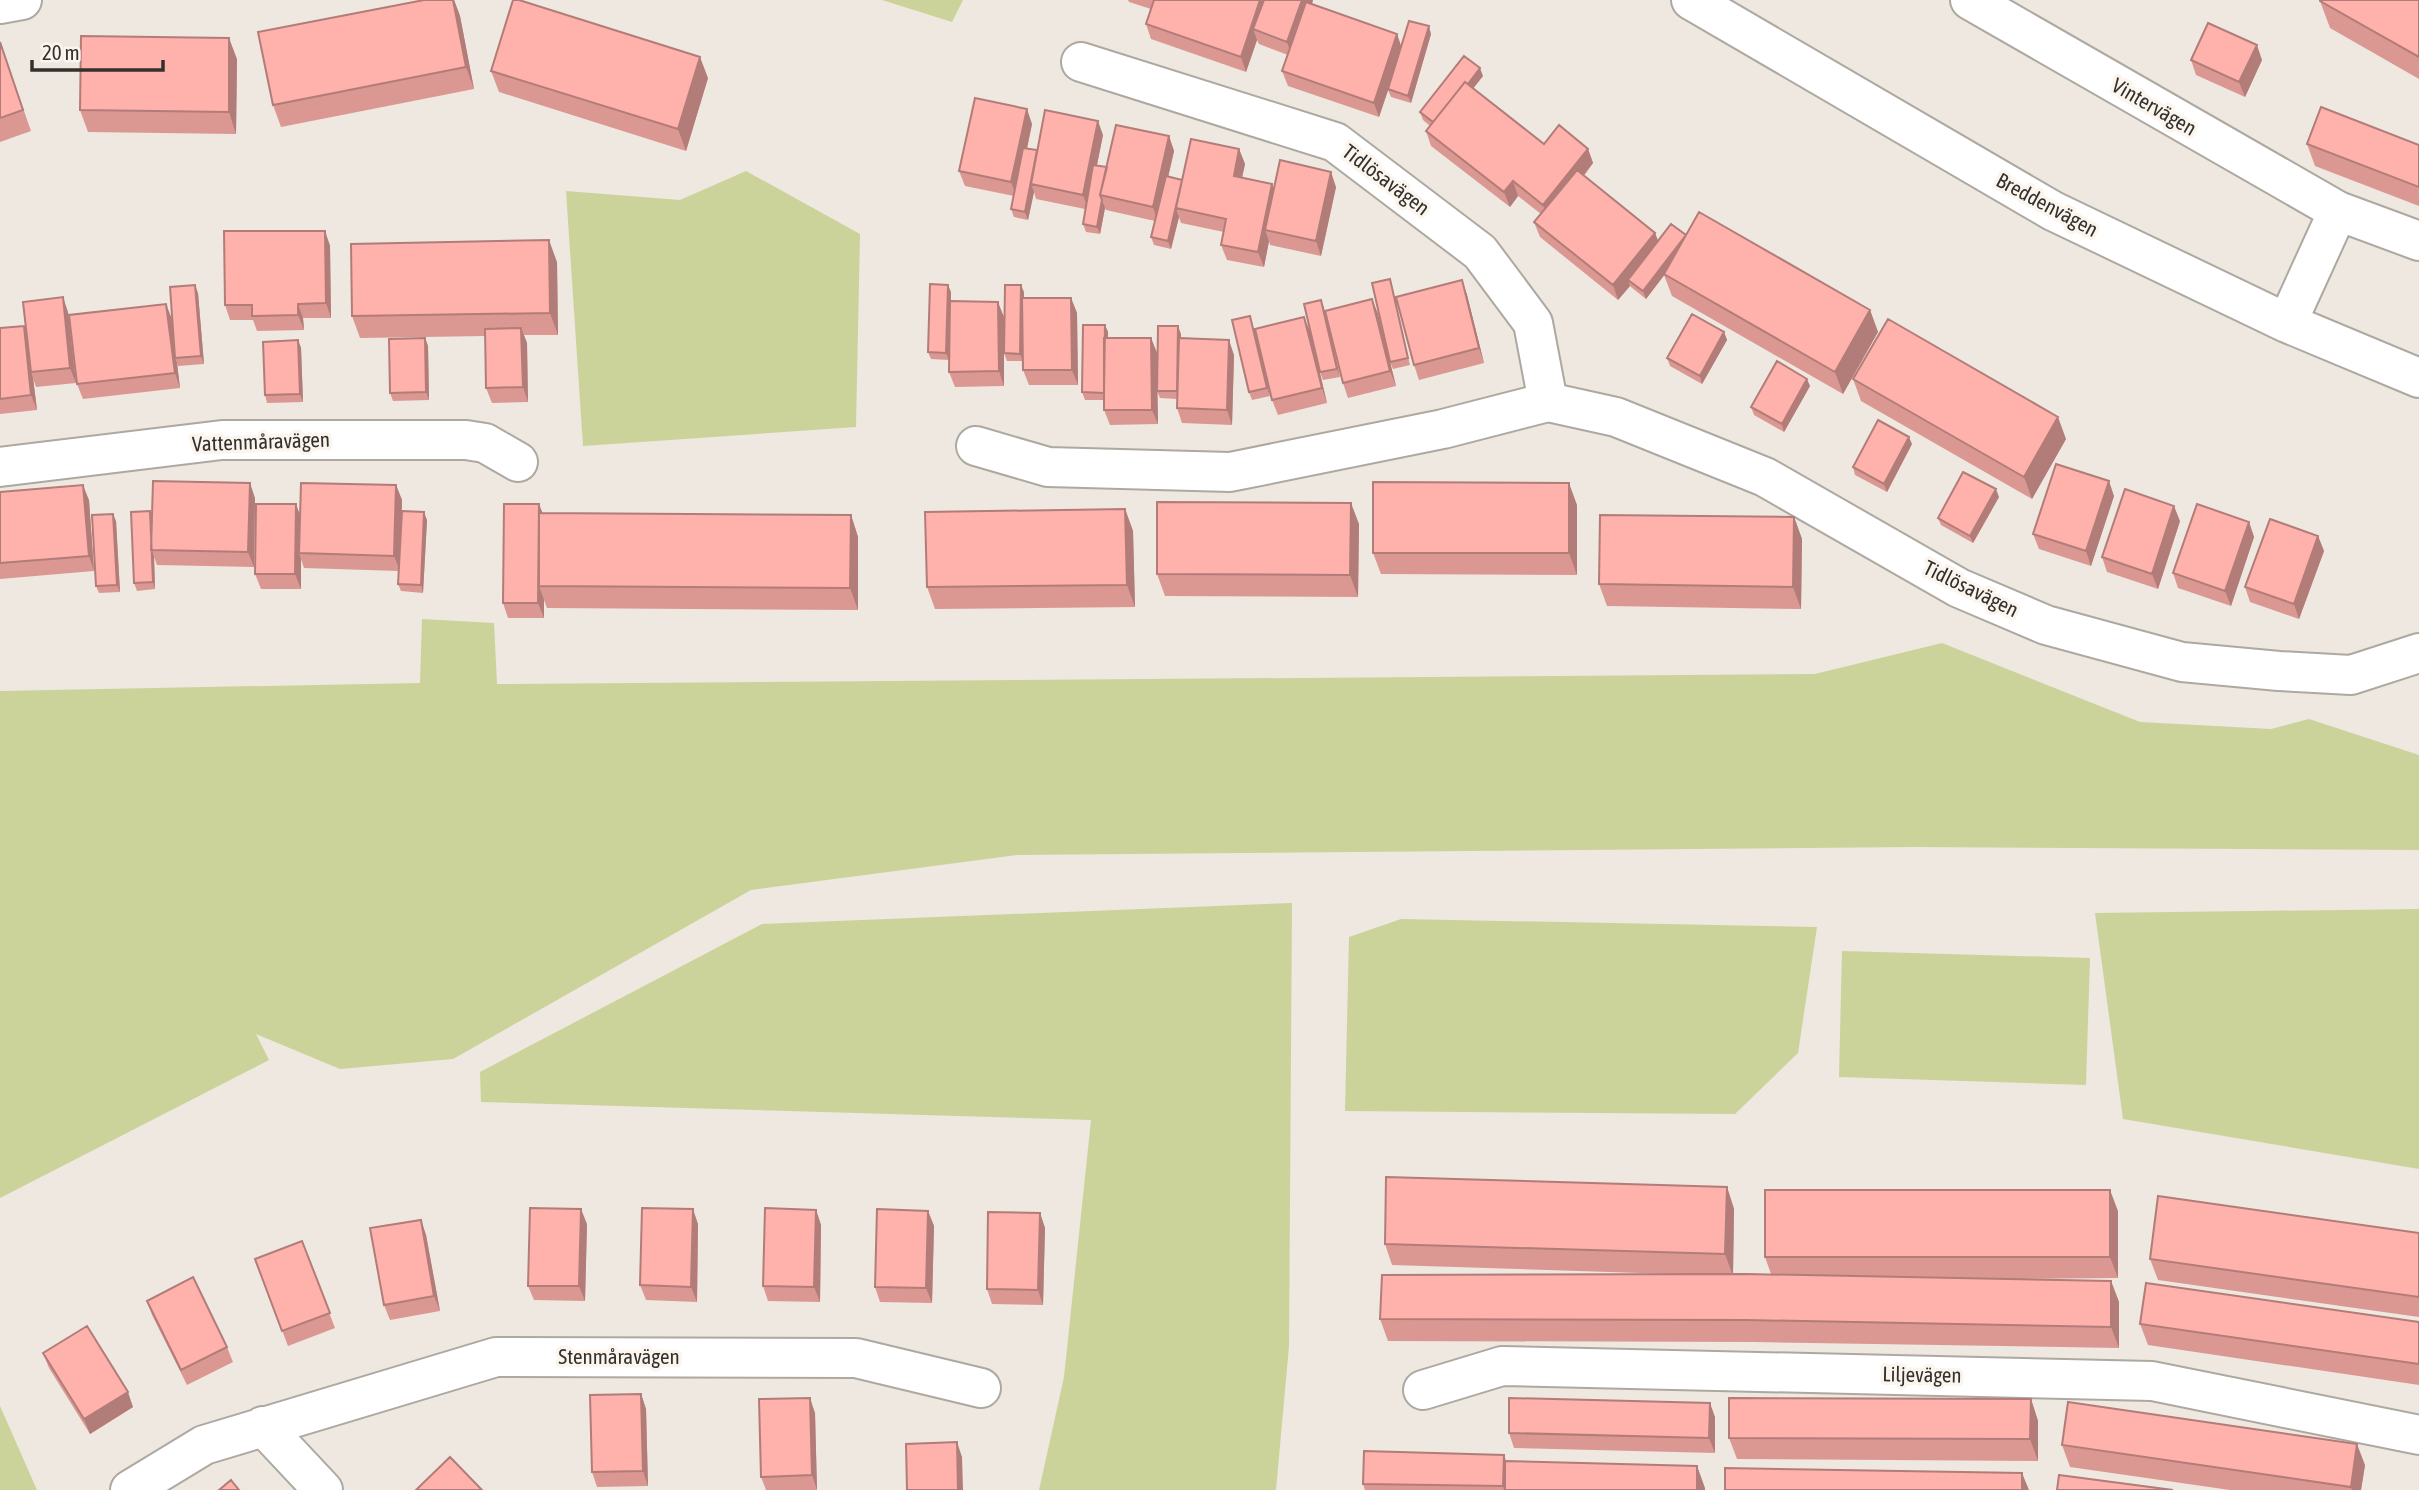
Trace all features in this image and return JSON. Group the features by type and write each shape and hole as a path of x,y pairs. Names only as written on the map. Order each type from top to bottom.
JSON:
{"street":[{"path":"0,4 22,0"},
{"name":"Breddenvägen","path":"1691,0 2053,211 2287,323 2419,378"},
{"name":"Vintervägen","path":"1970,0 2339,211 2419,241"},
{"name":"Tidlösavägen","path":"1082,62 1335,142 1480,252 1533,323 1548,402"},
{"path":"2287,323 2339,211"},
{"name":"Tidlösavägen","path":"975,446 1048,467 1230,472 1443,429 1548,402 1615,418 1765,477 1959,588 2046,625 2182,662 2279,671 2351,675 2419,653"},
{"name":"Vattenmåravägen","path":"0,467 222,440 466,440 485,443 518,462"},
{"name":"Stenmåravägen","path":"130,1490 204,1445 496,1357 856,1358 981,1388"},
{"name":"Liljevägen","path":"1423,1390 1502,1366 2152,1381 2419,1434"},
{"path":"263,1426 323,1490"}],"green space":[{"path":"882,0 963,0 952,22"},
{"path":"746,171 860,234 856,427 583,446 566,191 680,200"},
{"path":"422,619 494,623 497,684 1815,674 1942,643 2140,722 2271,729 2309,719 2419,755 2419,850 1913,847 1017,855 751,890 453,1059 340,1069 256,1034 269,1060 0,1198 0,691 420,683"},
{"path":"1292,903 1289,1346 1276,1490 1039,1490 1064,1377 1091,1120 481,1102 480,1072 762,924"},
{"path":"2419,909 2419,1169 2123,1119 2095,913"},
{"path":"1401,919 1817,927 1798,1053 1735,1114 1345,1111 1349,937"},
{"path":"1842,951 2090,958 2086,1085 1839,1077"},
{"path":"0,1406 37,1490 0,1490"}],"building":[{"path":"424,0 453,0 466,67 273,105 258,32"},
{"path":"513,0 700,57 678,129 491,71"},
{"path":"1154,0 1260,0 1241,57 1146,24"},
{"path":"1264,0 1302,0 1287,42 1253,29"},
{"path":"2419,0 2419,57 2320,1"},
{"path":"1306,2 1397,34 1374,103 1282,71"},
{"path":"1409,21 1429,26 1408,96 1388,89"},
{"path":"2208,23 2257,45 2239,82 2191,60"},
{"path":"81,36 229,38 229,112 80,110"},
{"path":"0,42 23,110 0,118"},
{"path":"1464,56 1480,68 1468,84 1465,82 1433,122 1420,112"},
{"path":"1465,82 1544,144 1559,125 1588,149 1543,205 1513,181 1504,192 1426,131"},
{"path":"975,98 1027,109 1011,182 959,171"},
{"path":"2321,107 2419,145 2419,187 2307,144"},
{"path":"1045,110 1098,121 1083,195 1031,184"},
{"path":"1116,125 1169,136 1153,207 1100,195"},
{"path":"1191,139 1239,149 1234,176 1272,184 1258,252 1221,245 1226,219 1176,208"},
{"path":"1023,148 1037,150 1025,212 1011,209"},
{"path":"1280,160 1331,172 1316,241 1265,230"},
{"path":"1093,165 1107,167 1100,195 1102,200 1097,227 1083,224"},
{"path":"1577,170 1655,233 1613,285 1534,222"},
{"path":"1166,176 1182,180 1168,241 1151,237"},
{"path":"1699,212 1870,310 1835,372 1664,274"},
{"path":"1671,224 1686,235 1643,291 1628,280"},
{"path":"224,231 325,231 326,303 298,304 298,315 252,316 252,305 225,305"},
{"path":"549,240 550,313 352,316 351,244"},
{"path":"1390,279 1408,358 1390,362 1372,283"},
{"path":"1462,280 1479,348 1414,365 1396,297"},
{"path":"930,284 948,285 946,353 928,352"},
{"path":"195,285 201,356 175,358 170,287"},
{"path":"1005,285 1021,285 1020,354 1004,353"},
{"path":"63,297 70,368 31,372 23,302"},
{"path":"1022,298 1071,298 1072,370 1023,370"},
{"path":"1372,299 1390,371 1343,383 1325,311"},
{"path":"1321,300 1337,369 1320,372 1304,304"},
{"path":"950,301 998,302 999,371 949,372"},
{"path":"166,304 175,373 77,384 69,315"},
{"path":"1692,314 1724,332 1700,376 1667,358"},
{"path":"1250,316 1267,388 1249,392 1232,320"},
{"path":"1304,317 1322,388 1272,400 1255,329"},
{"path":"1888,319 2058,417 2024,477 1853,379"},
{"path":"1083,325 1105,325 1104,393 1082,392"},
{"path":"24,326 31,395 0,399 0,328"},
{"path":"1158,326 1178,326 1177,391 1157,391"},
{"path":"521,328 523,387 486,388 485,329"},
{"path":"425,338 426,392 390,393 389,339"},
{"path":"1104,338 1151,338 1152,410 1104,410"},
{"path":"1179,338 1229,340 1227,410 1177,408"},
{"path":"298,340 300,394 265,395 263,342"},
{"path":"1777,361 1807,379 1782,424 1751,407"},
{"path":"1878,420 1909,437 1884,484 1853,467"},
{"path":"2056,464 2109,481 2086,551 2033,534"},
{"path":"1963,472 1996,489 1970,536 1938,518"},
{"path":"153,481 250,483 248,552 151,550"},
{"path":"1373,482 1569,483 1569,553 1373,553"},
{"path":"301,483 396,485 394,556 299,553"},
{"path":"83,485 89,556 0,563 0,492"},
{"path":"2125,489 2174,506 2152,574 2102,557"},
{"path":"1157,502 1351,503 1350,575 1157,574"},
{"path":"256,504 296,504 295,574 255,574"},
{"path":"504,504 539,504 538,603 503,603"},
{"path":"2197,504 2249,522 2225,591 2173,573"},
{"path":"1125,509 1127,585 927,587 925,512"},
{"path":"150,511 153,582 134,583 131,512"},
{"path":"402,511 424,512 421,585 398,584"},
{"path":"539,513 851,515 850,588 539,586"},
{"path":"113,514 117,585 96,586 92,515"},
{"path":"1600,515 1794,517 1793,587 1599,584"},
{"path":"2270,519 2318,536 2294,604 2245,587"},
{"path":"1386,1177 1727,1187 1725,1254 1385,1244"},
{"path":"1765,1190 2110,1190 2110,1257 1765,1257"},
{"path":"2158,1196 2419,1233 2419,1297 2150,1259"},
{"path":"530,1208 581,1209 579,1286 528,1286"},
{"path":"642,1208 693,1209 691,1287 640,1285"},
{"path":"765,1208 816,1210 814,1287 763,1286"},
{"path":"877,1209 928,1211 926,1288 875,1287"},
{"path":"988,1212 1040,1213 1038,1290 987,1289"},
{"path":"421,1220 434,1296 384,1305 370,1228"},
{"path":"302,1241 330,1313 282,1331 255,1259"},
{"path":"1746,1274 2111,1281 2111,1327 1746,1320 1380,1319 1382,1275"},
{"path":"193,1277 227,1347 181,1370 147,1301"},
{"path":"2146,1283 2419,1322 2419,1364 2140,1324"},
{"path":"87,1326 128,1392 84,1419 43,1353"},
{"path":"641,1394 643,1471 592,1472 590,1395"},
{"path":"810,1398 812,1475 761,1477 759,1399"},
{"path":"1509,1398 1710,1403 1709,1438 1509,1433"},
{"path":"1729,1398 2031,1399 2030,1439 1729,1438"},
{"path":"2068,1402 2357,1444 2351,1487 2062,1445"},
{"path":"957,1442 958,1490 907,1490 906,1444"},
{"path":"1364,1451 1504,1455 1503,1486 1363,1484"},
{"path":"450,1457 482,1490 416,1490"},
{"path":"1505,1461 1697,1466 1697,1490 1505,1490"},
{"path":"1725,1468 2022,1473 2022,1490 1725,1490"},
{"path":"2059,1475 2173,1490 2057,1490"},
{"path":"231,1480 239,1490 219,1490"}]}
